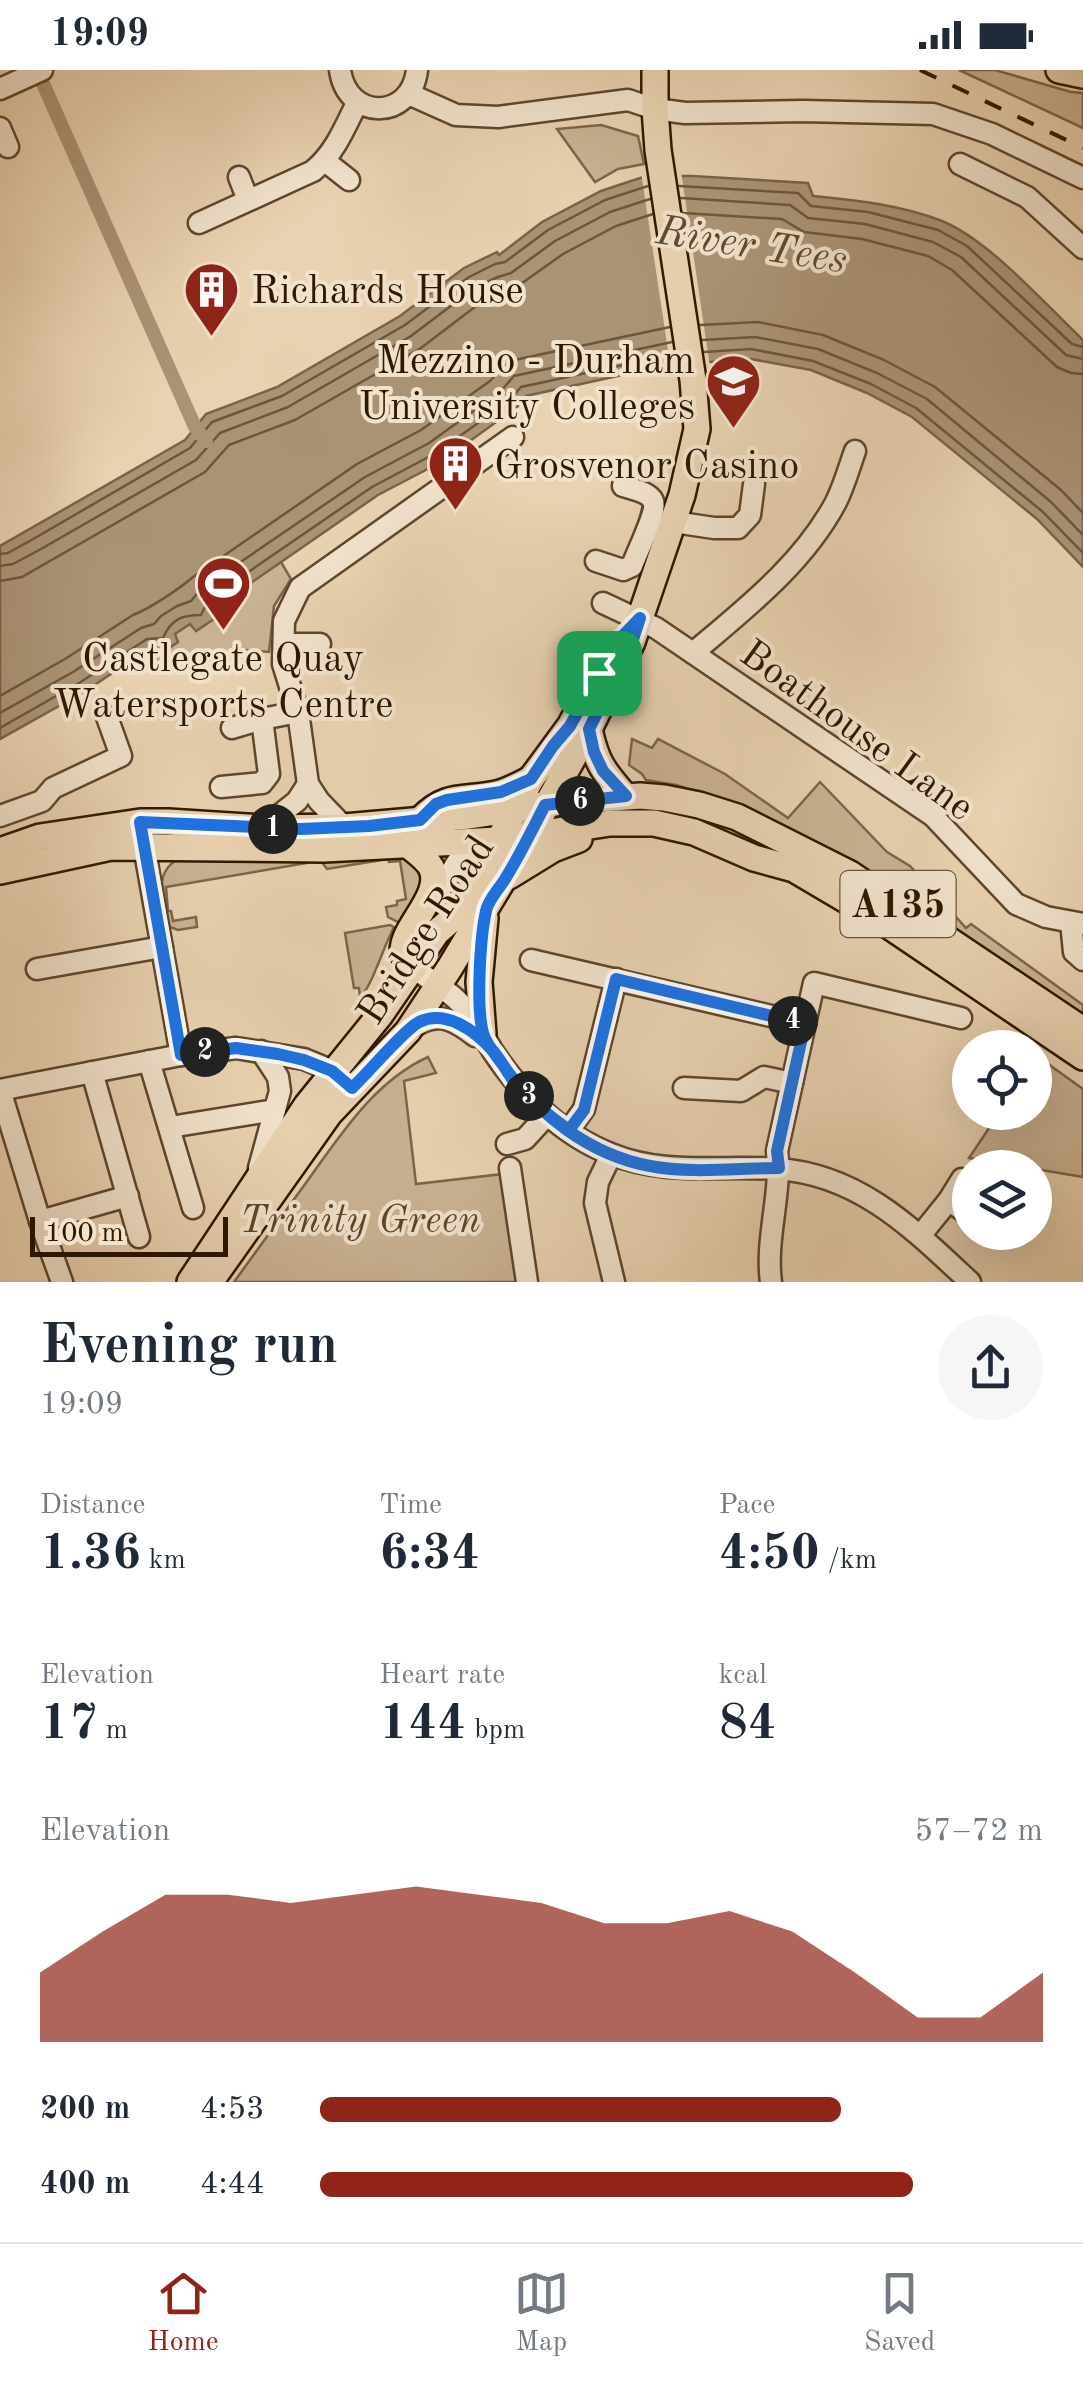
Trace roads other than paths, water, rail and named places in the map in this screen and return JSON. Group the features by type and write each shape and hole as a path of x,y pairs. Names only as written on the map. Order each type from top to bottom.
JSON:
{"main road":[{"path":"655,70 655,109"},
{"path":"655,109 669,70"},
{"path":"1059,70 1083,74"},
{"name":"Bridge Road","path":"210,1282 330,1114 408,1031 505,879 589,729 632,642 674,522 697,429 655,109"},
{"name":"Bridge Road","path":"190,1282 306,1105 414,968 426,928 452,919 486,865 531,779 570,726 615,644 640,618"},
{"path":"589,729 603,771 626,796"},
{"path":"420,820 436,804 501,792 531,779"},
{"name":"A135","path":"545,805 626,796 664,798 737,817 850,874 1083,1030"},
{"path":"0,851 40,837 344,828 545,805"},
{"name":"A135","path":"530,835 610,824 654,823 694,832 754,858 794,869 882,920 1083,1056"},
{"path":"505,879 553,849 610,824"},
{"path":"0,871 111,847 142,834 316,849 530,835"},
{"path":"408,845 432,868 435,882 426,928"},
{"path":"486,908 479,982 488,1041"}],"street":[{"path":"3,87 42,70"},
{"path":"340,70 348,94 368,107 390,107 409,94 417,70"},
{"path":"409,94 470,116 498,117 628,100 655,109 685,112 933,114 992,134 1083,178"},
{"path":"199,223 325,162 358,102"},
{"path":"325,162 349,180"},
{"path":"960,164 1026,197 1080,239"},
{"path":"239,177 248,200"},
{"path":"344,828 308,784 298,712 283,664 284,621 300,588 513,437"},
{"path":"693,653 778,579 806,545 838,498 855,451"},
{"path":"674,522 738,528 750,515 754,484"},
{"path":"596,561 623,570 632,566 654,508 652,498 623,486"},
{"name":"Boathouse Lane","path":"603,602 640,618 933,816 1016,904 1046,917 1077,923"},
{"path":"284,644 320,644"},
{"path":"232,728 298,712"},
{"path":"0,816 42,801 53,788 121,756 107,718"},
{"path":"220,787 262,783 269,774 262,719"},
{"path":"263,828 297,801 308,784"},
{"path":"142,834 181,1055"},
{"path":"1077,923 1074,952 1083,960"},
{"path":"37,969 162,947"},
{"path":"531,960 805,1024"},
{"path":"414,968 457,1000 516,1083 547,1114 611,1155 650,1166 779,1168 818,1175 855,1189 887,1208 970,1282"},
{"path":"569,1130 584,1110 616,979"},
{"path":"772,1282 777,1151 814,983 961,1018"},
{"path":"408,1031 418,1023 445,1018 488,1041"},
{"path":"55,1280 0,1090 236,1048 304,1060 332,1071 352,1088"},
{"path":"254,1184 280,1091 278,1077 261,1051"},
{"path":"149,1061 193,1208"},
{"path":"92,1072 139,1237"},
{"path":"684,1088 741,1091 764,1077 792,1083"},
{"path":"170,1127 275,1110"},
{"path":"507,1144 525,1139 547,1114"},
{"path":"611,1155 598,1182 595,1203 614,1282"},
{"path":"510,1168 527,1282"},
{"path":"920,1236 952,1195"},
{"path":"40,1221 128,1196"}],"water":[{"name":"River Tees","path":"646,176 808,183 813,196 895,207 942,221 979,243 1016,274 1083,340 1083,567 1037,519 912,417 867,393 811,370 751,359 668,365 526,396 517,407 441,462 378,495 213,609 217,617 196,631 190,624 175,634 178,642 159,655 153,646 84,692 0,739 0,546 185,440 206,414 277,387 400,316 464,268 497,252 499,255 542,222 601,191"}],"waterway":[{"path":"37,70 195,427 206,441"}],"railway":[{"path":"920,70 1083,148"}],"place":[{"name":"Richards House","path":"212,338"},
{"name":"Mezzino - Durham University Colleges","path":"734,431"},
{"name":"Grosvenor Casino","path":"455,513"},
{"name":"Castlegate Quay Watersports Centre","path":"223,632"}],"park label":[{"name":"Trinity Green","path":"360,1218"}]}
